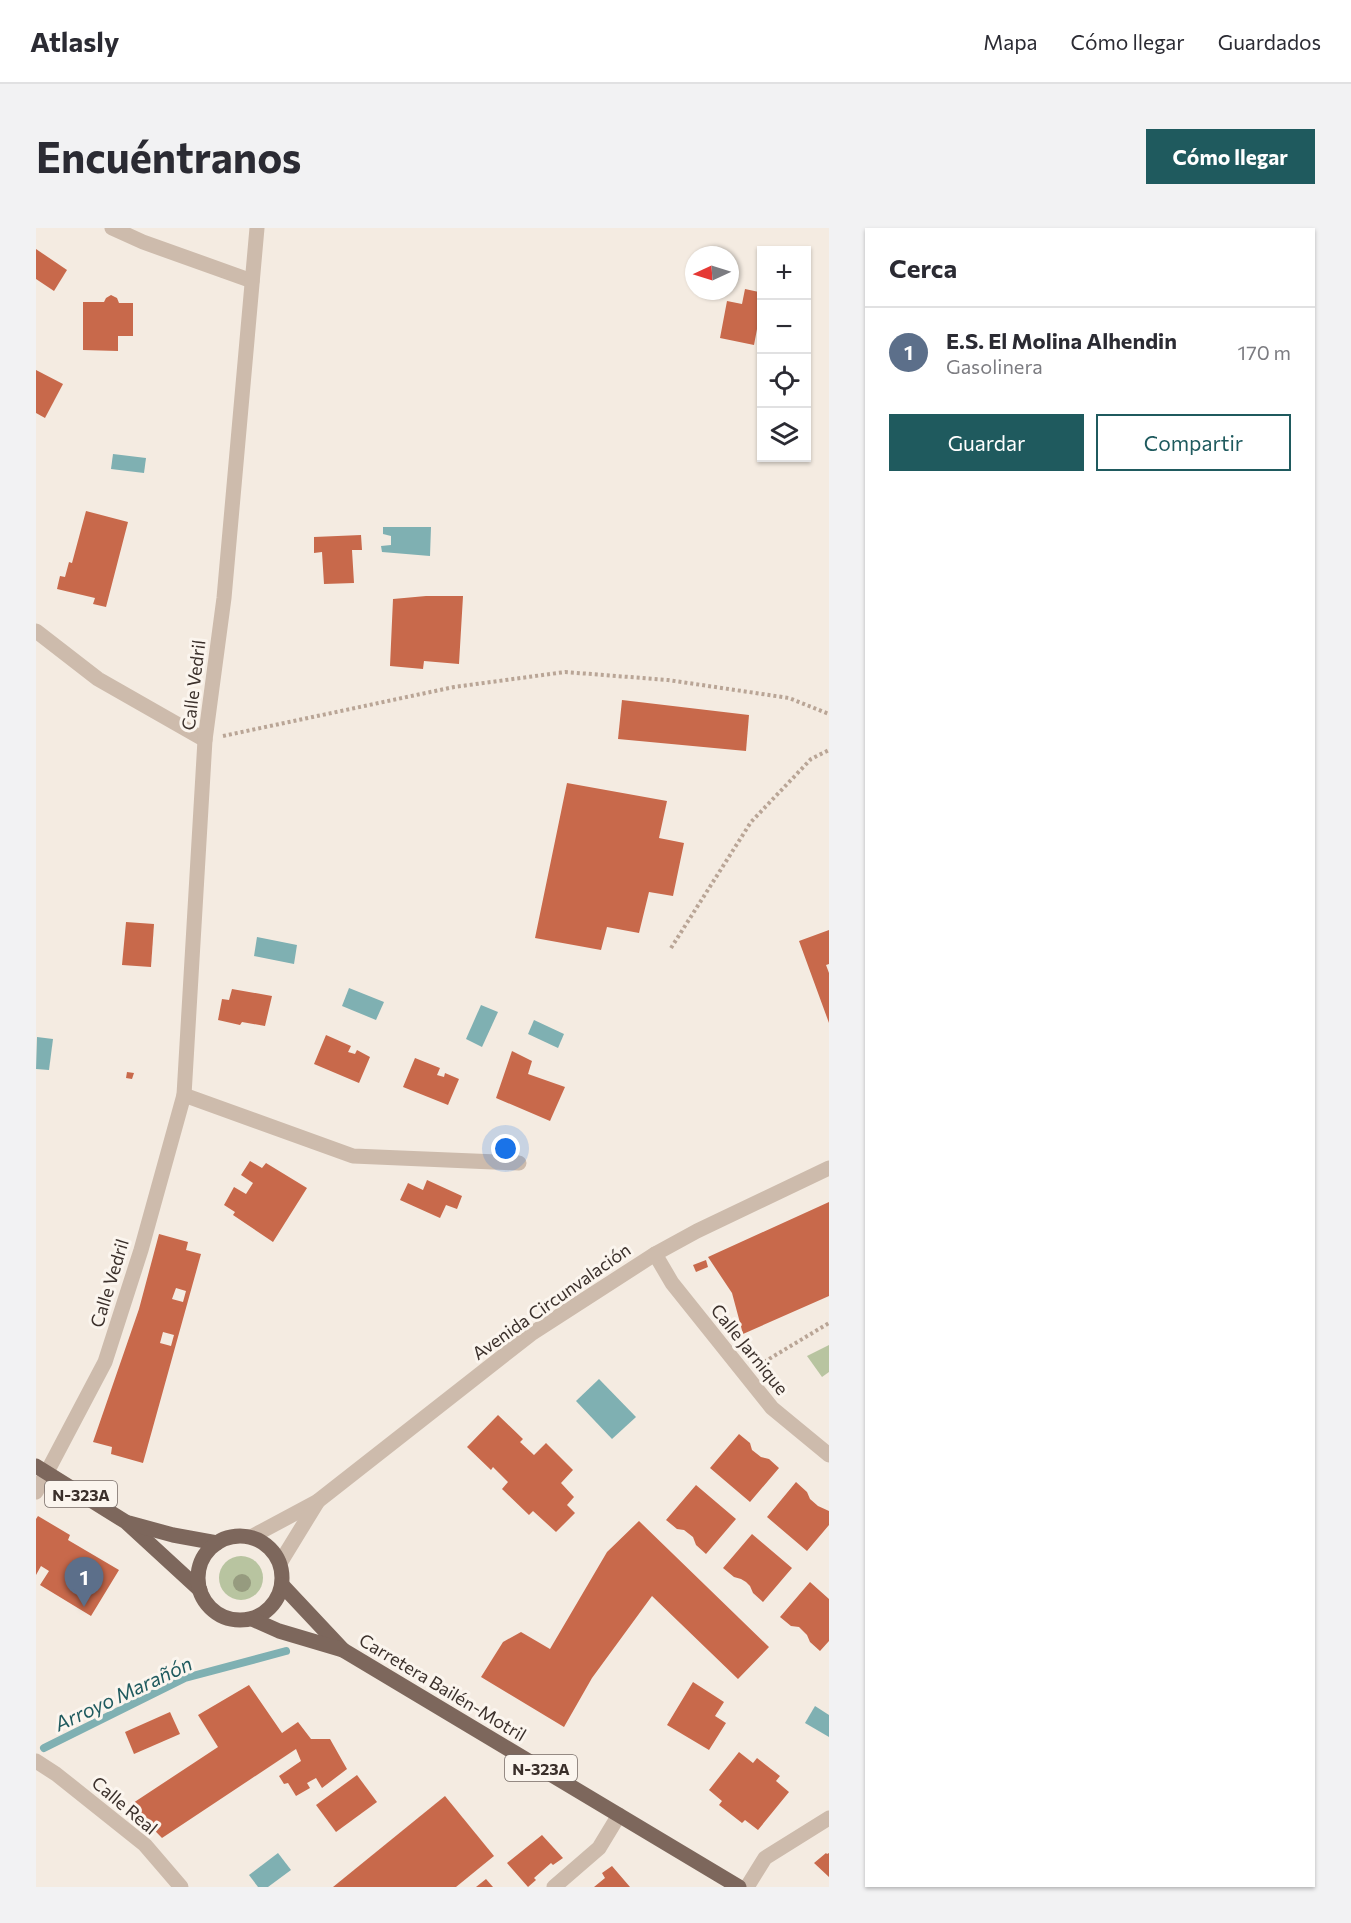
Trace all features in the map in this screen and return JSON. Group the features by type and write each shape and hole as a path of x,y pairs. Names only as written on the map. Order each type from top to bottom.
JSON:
{"main road":[{"name":"N-323A","path":"42,1469 126,1522 200,1590 204,1600 217,1614 232,1620 252,1619"},
{"name":"N-323A","path":"126,1522 173,1535 217,1543 235,1536 251,1537"},
{"path":"251,1537 268,1546 275,1554 280,1563 282,1585 273,1605 252,1619"},
{"path":"200,1590 198,1576 201,1563 217,1543"},
{"name":"Carretera Bailén-Motril","path":"282,1585 343,1650"},
{"name":"Carretera Bailén-Motril","path":"252,1619 279,1631 343,1650 739,1887"}],"street":[{"path":"112,228 143,242 252,281"},
{"name":"Calle Vedril","path":"36,1492 42,1469 105,1362 141,1250 184,1095 205,740 224,598 257,228"},
{"path":"36,631 98,679 205,740"},
{"path":"184,1095 353,1156 519,1163"},
{"name":"Avenida Circunvalación","path":"318,1501 531,1334 655,1254 697,1231 829,1168"},
{"name":"Calle Jarnique","path":"655,1254 672,1283 772,1408 829,1455"},
{"path":"251,1537 318,1501"},
{"path":"280,1563 318,1501"},
{"name":"Calle Real","path":"36,1761 56,1774 145,1845 181,1887"},
{"path":"554,1887 599,1848 619,1815"},
{"path":"747,1887 765,1858 829,1818"}],"path":[{"path":"205,740 454,687 565,672 668,680 789,698 829,714"},
{"path":"671,948 752,822 811,759 829,750"},
{"path":"764,1362 829,1323"}],"green space":[{"path":"829,1345 829,1372 822,1377 807,1356"},
{"path":"241,1556 257,1562 263,1578 257,1594 241,1600 225,1594 219,1578 225,1562"}],"water":[{"path":"113,454 146,458 144,473 111,469"},
{"path":"383,527 431,527 430,556 382,552 381,546 391,545 391,536 383,534"},
{"path":"257,937 297,945 294,964 254,956"},
{"path":"349,988 384,1002 376,1020 342,1006"},
{"path":"481,1005 498,1012 482,1047 466,1039"},
{"path":"534,1020 564,1034 558,1048 528,1034"},
{"path":"37,1037 53,1039 49,1070 36,1069"},
{"path":"599,1379 636,1417 612,1439 576,1401"},
{"path":"815,1706 829,1715 829,1737 805,1723"},
{"path":"278,1853 291,1870 268,1887 258,1887 249,1875"}],"building":[{"path":"36,249 67,270 54,291 36,279"},
{"path":"745,289 757,292 757,329 754,345 720,338 727,301 742,304"},
{"path":"111,295 117,298 119,303 133,303 133,336 118,336 118,351 83,350 83,302 104,302"},
{"path":"36,370 63,384 45,418 36,413"},
{"path":"86,511 128,522 106,607 93,604 95,598 57,589 60,576 65,577 69,562 72,563"},
{"path":"361,535 362,550 352,550 354,583 324,584 322,552 314,553 314,537"},
{"path":"463,596 459,664 424,661 423,669 390,666 393,599"},
{"path":"622,700 749,715 746,751 618,739"},
{"path":"567,783 667,801 659,838 684,843 673,896 649,892 639,933 607,927 601,950 535,938"},
{"path":"126,922 154,924 151,967 122,965"},
{"path":"829,930 829,964 826,965 829,973 829,1023 799,941"},
{"path":"232,989 272,996 265,1026 242,1022 240,1025 218,1020 222,999 229,1000"},
{"path":"326,1035 351,1046 348,1052 355,1054 357,1050 370,1057 359,1083 314,1064"},
{"path":"512,1051 532,1061 528,1074 565,1087 550,1121 496,1098"},
{"path":"415,1058 440,1068 437,1075 444,1077 445,1073 459,1079 448,1105 403,1087"},
{"path":"127,1072 134,1073 132,1079 126,1078"},
{"path":"250,1161 262,1168 266,1163 307,1188 273,1242 233,1215 235,1212 224,1205 234,1187 246,1194 253,1183 241,1175"},
{"path":"427,1180 462,1196 457,1209 446,1205 440,1218 400,1200 408,1183 423,1190"},
{"path":"829,1202 829,1296 743,1334 732,1293 708,1257"},
{"path":"159,1234 188,1242 186,1250 201,1254 143,1463 111,1454 112,1447 93,1442 139,1309","holes":["176,1288 186,1291 183,1302 172,1299","163,1332 174,1335 171,1346 160,1343"]},
{"path":"706,1260 708,1267 696,1272 693,1265"},
{"path":"498,1415 523,1439 520,1442 534,1455 546,1443 573,1470 561,1483 574,1497 567,1505 575,1513 556,1532 533,1511 529,1515 502,1489 508,1482 493,1467 491,1470 467,1447"},
{"path":"739,1434 750,1443 752,1450 761,1457 769,1459 779,1468 750,1502 710,1468"},
{"path":"796,1482 807,1492 810,1499 829,1511 829,1525 807,1551 767,1517"},
{"path":"696,1485 736,1519 706,1554 696,1545 693,1537 666,1520"},
{"path":"38,1516 70,1535 68,1540 119,1570 91,1616 40,1585 49,1571 41,1566 36,1575 36,1519"},
{"path":"639,1521 769,1647 738,1679 652,1596 592,1678 564,1727 481,1677 503,1642 521,1632 550,1649 607,1552"},
{"path":"752,1534 792,1568 763,1602 746,1582 734,1577 723,1568"},
{"path":"810,1582 829,1599 829,1641 820,1651 799,1627 791,1626 780,1617"},
{"path":"693,1682 724,1702 715,1716 726,1723 709,1750 667,1725"},
{"path":"249,1685 282,1733 298,1722 311,1739 330,1739 347,1769 322,1788 316,1778 307,1783 310,1788 296,1796 288,1783 284,1784 279,1776 301,1761 296,1749 162,1838 130,1805 218,1747 198,1715"},
{"path":"170,1712 180,1734 134,1754 125,1732"},
{"path":"739,1752 753,1763 757,1758 780,1776 776,1781 789,1792 758,1830 745,1820 742,1823 719,1805 722,1801 709,1790"},
{"path":"357,1775 377,1802 336,1832 316,1805"},
{"path":"445,1796 494,1856 456,1887 333,1887"},
{"path":"542,1835 563,1858 553,1865 551,1863 534,1878 536,1880 528,1887 507,1863"},
{"path":"829,1853 829,1877 814,1863"},
{"path":"612,1866 630,1887 594,1887 605,1878 602,1873"},
{"path":"486,1879 493,1887 476,1887"}],"waterway":[{"name":"Arroyo Marañón","path":"44,1748 185,1678 286,1651"}],"place":[{"name":"E.S. El Molina Alhendin","path":"84,1607"}]}
